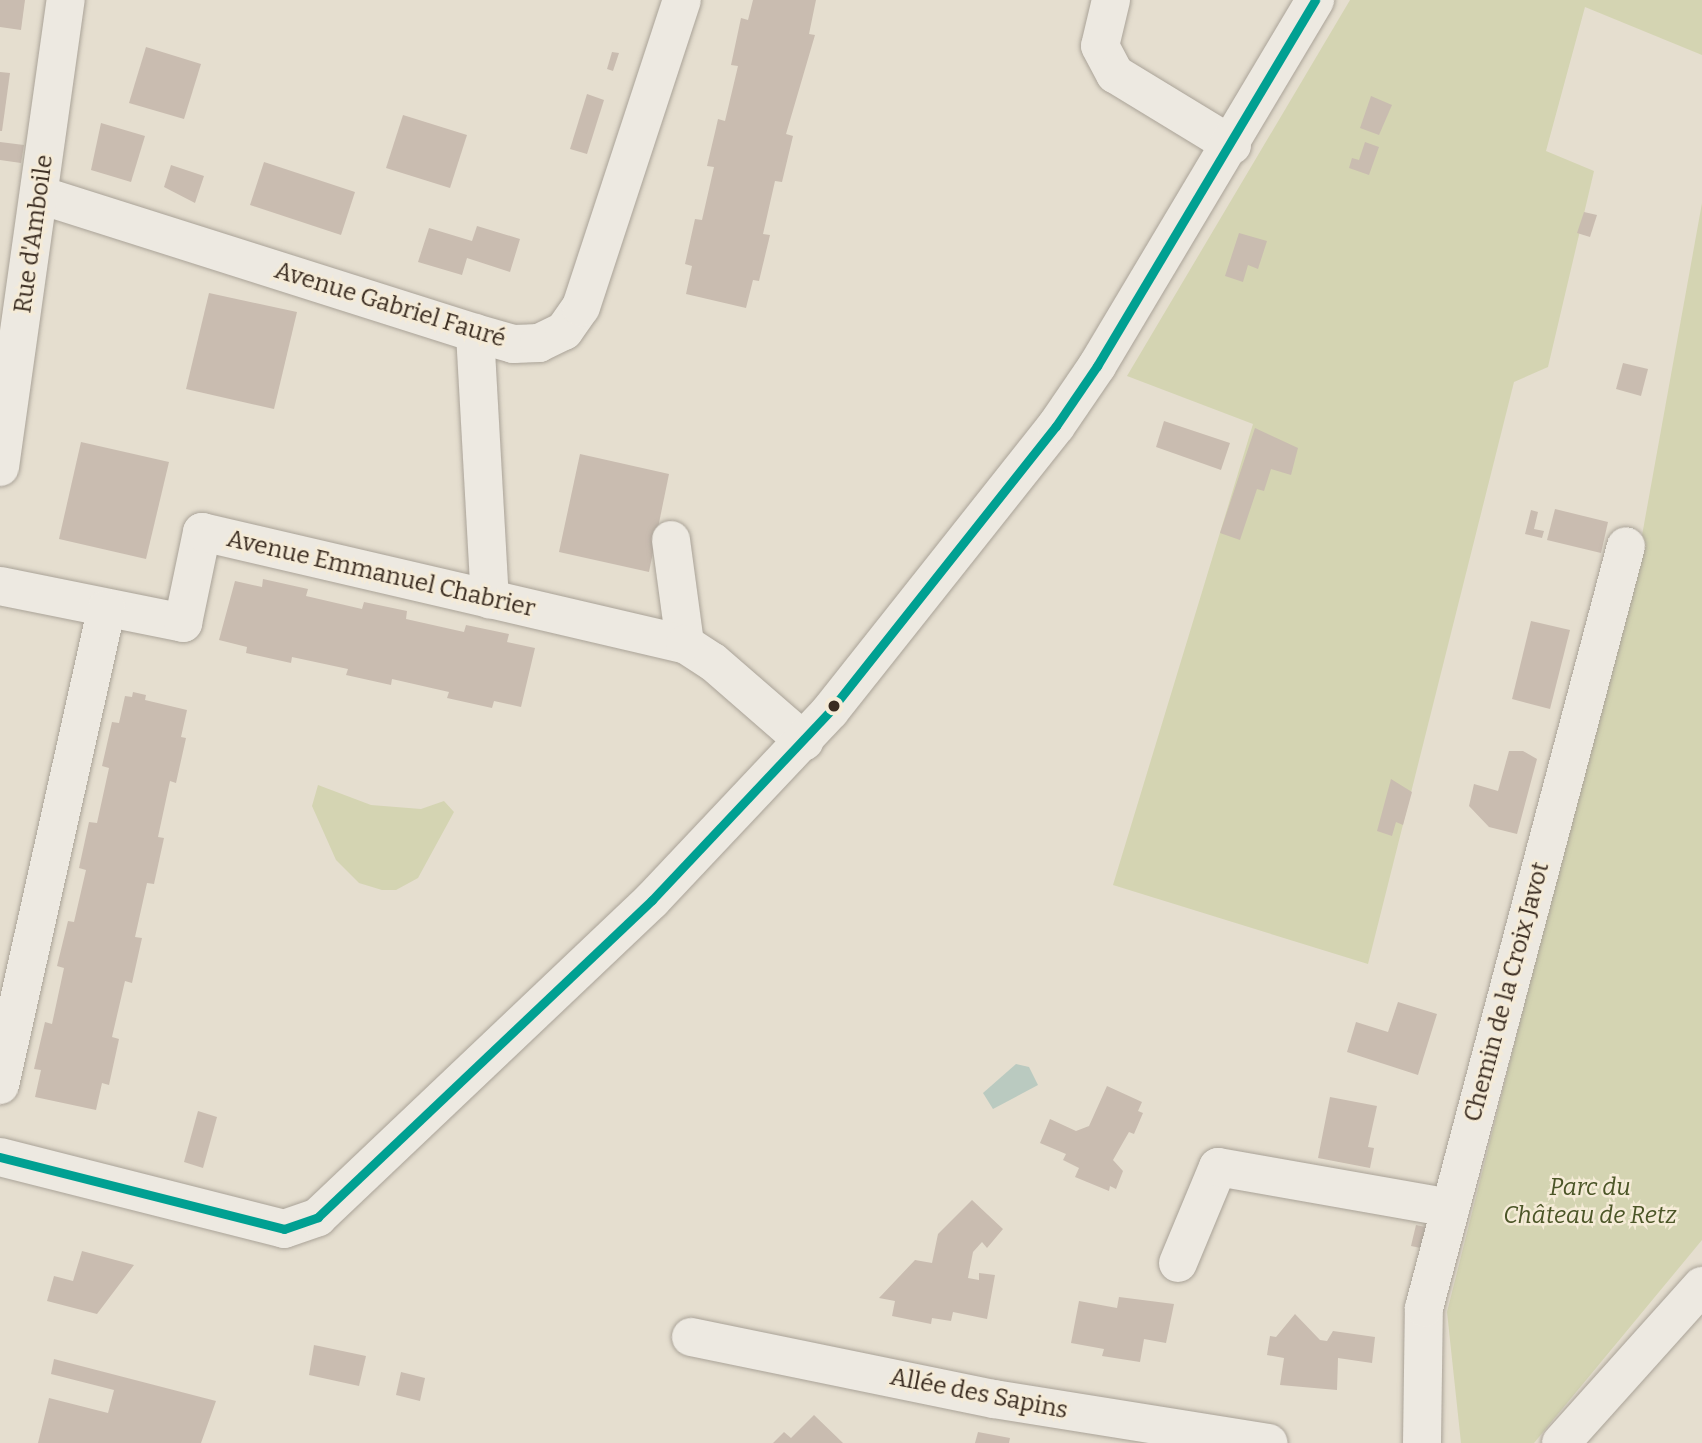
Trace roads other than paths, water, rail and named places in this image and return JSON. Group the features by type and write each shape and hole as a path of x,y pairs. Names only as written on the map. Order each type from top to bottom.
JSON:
{"street":[{"name":"Rue d'Amboile","path":"0,467 7,365 40,195 65,0"},
{"name":"Avenue Gabriel Fauré","path":"40,195 475,333 513,344 539,343 564,331 581,307 682,0"},
{"path":"1111,0 1100,46 1105,61 1115,74 1171,119 1232,145"},
{"path":"0,1157 284,1229 318,1217 652,900 804,741 1056,426 1134,308 1315,0"},
{"path":"475,333 490,600"},
{"name":"Avenue Emmanuel Chabrier","path":"0,586 183,623 202,533 685,644 804,741"},
{"path":"671,540 685,644"},
{"name":"Chemin de la Croix Javot","path":"1422,1443 1423,1308 1626,547"},
{"path":"0,1085 107,609"},
{"path":"1178,1263 1218,1167 1450,1208"},
{"path":"219,1213 248,1187"},
{"path":"1561,1443 1702,1286"},
{"name":"Allée des Sapins","path":"691,1337 1007,1401 1268,1443"}],"park label":[{"name":"Parc du Château de Retz","path":"1590,1202"}]}
